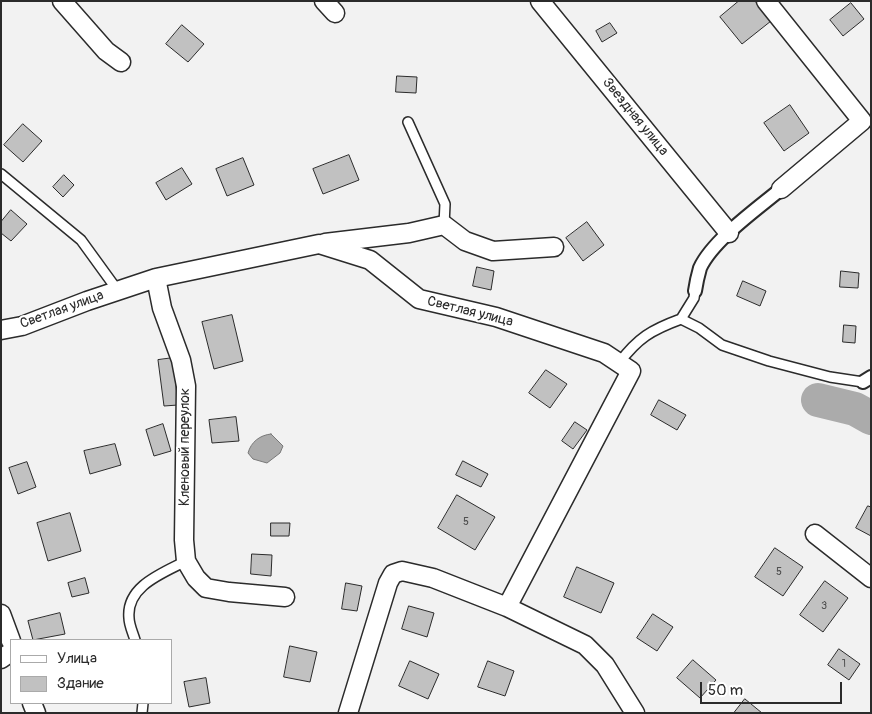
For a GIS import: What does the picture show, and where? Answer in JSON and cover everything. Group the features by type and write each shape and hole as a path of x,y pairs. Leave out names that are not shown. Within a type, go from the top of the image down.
{"street":[{"path":"62,1 106,51 121,62"},
{"name":"Звездная улица","path":"540,1 729,233"},
{"path":"695,291 701,268 711,252 729,233 862,121 766,1"},
{"path":"319,244 409,233 444,225 465,241 493,250 554,247"},
{"name":"Светлая улица","path":"1,330 22,326 156,278 319,244 370,260 418,299 496,316 604,353 619,363"},
{"name":"Кленовый переулок","path":"156,278 162,308 181,360 186,386 184,540 186,561"},
{"path":"507,607 630,371 619,363"},
{"path":"815,534 871,578"},
{"path":"186,561 196,578 206,588 285,597"},
{"path":"348,713 373,626 388,583 393,574 402,571 433,578 507,607 585,645 605,665 635,713"},
{"path":"1,614 10,639"}],"lane":[{"path":"408,122 445,204 444,225"},
{"path":"1,174 81,240 118,291"},
{"path":"619,363 633,345 658,328 681,319 694,298 695,291"},
{"path":"681,319 699,328 722,345 769,361 830,377 867,379"},
{"path":"135,639 129,618 130,600 142,586 186,561"}],"shaded area":[{"path":"271,434 283,446 280,453 267,463 253,459 248,453 251,446 260,438"}],"building":[{"path":"739,1 755,1 771,21 742,44 720,17"},
{"path":"851,3 864,19 843,36 830,20"},
{"path":"610,23 617,33 602,42 596,31"},
{"path":"182,25 204,44 188,62 166,44"},
{"path":"397,76 417,77 416,93 396,92"},
{"path":"790,105 809,133 784,151 764,123"},
{"path":"23,124 42,141 23,162 4,145"},
{"path":"349,155 359,180 323,194 313,169"},
{"path":"243,158 254,185 227,196 216,169"},
{"path":"182,168 192,184 166,200 156,183"},
{"path":"64,175 74,185 63,197 53,187"},
{"path":"11,210 27,224 11,241 1,233 1,222"},
{"path":"587,222 604,245 583,261 566,238"},
{"path":"477,267 494,271 491,290 473,286"},
{"path":"841,271 859,273 858,288 840,287"},
{"path":"743,281 766,291 760,306 737,296"},
{"path":"232,315 243,361 214,369 202,322"},
{"path":"844,325 856,326 855,343 843,342"},
{"path":"173,358 178,405 164,406 158,360"},
{"path":"546,370 567,384 550,408 529,393"},
{"path":"659,400 686,415 677,430 651,415"},
{"path":"236,417 239,441 212,443 209,420"},
{"path":"575,422 587,430 573,449 562,441"},
{"path":"163,424 171,451 154,456 146,430"},
{"path":"115,444 121,465 90,474 84,451"},
{"path":"463,461 488,474 481,487 456,475"},
{"path":"27,462 36,487 18,494 9,468"},
{"path":"457,495 495,517 475,550 438,528"},
{"path":"868,506 871,507 871,536 856,528"},
{"path":"70,513 81,551 48,561 37,523"},
{"path":"271,523 290,523 289,536 271,536"},
{"path":"775,548 803,567 783,596 755,577"},
{"path":"252,554 272,555 271,576 251,574"},
{"path":"577,567 614,583 601,613 564,597"},
{"path":"85,578 89,593 72,597 68,583"},
{"path":"825,581 848,598 823,632 800,615"},
{"path":"346,583 362,586 357,611 342,609"},
{"path":"409,606 434,613 427,637 402,629"},
{"path":"60,613 65,634 33,639 28,621"},
{"path":"653,614 673,627 657,651 637,638"},
{"path":"290,646 317,652 310,682 284,677"},
{"path":"839,649 860,664 849,680 828,665"},
{"path":"693,660 716,680 700,698 677,678"},
{"path":"410,661 439,674 428,699 399,686"},
{"path":"488,661 514,671 505,696 478,687"},
{"path":"206,678 210,703 189,707 184,682"},
{"path":"745,699 762,713 734,713"}],"waterway":[{"path":"818,400 855,409 871,418"}]}
